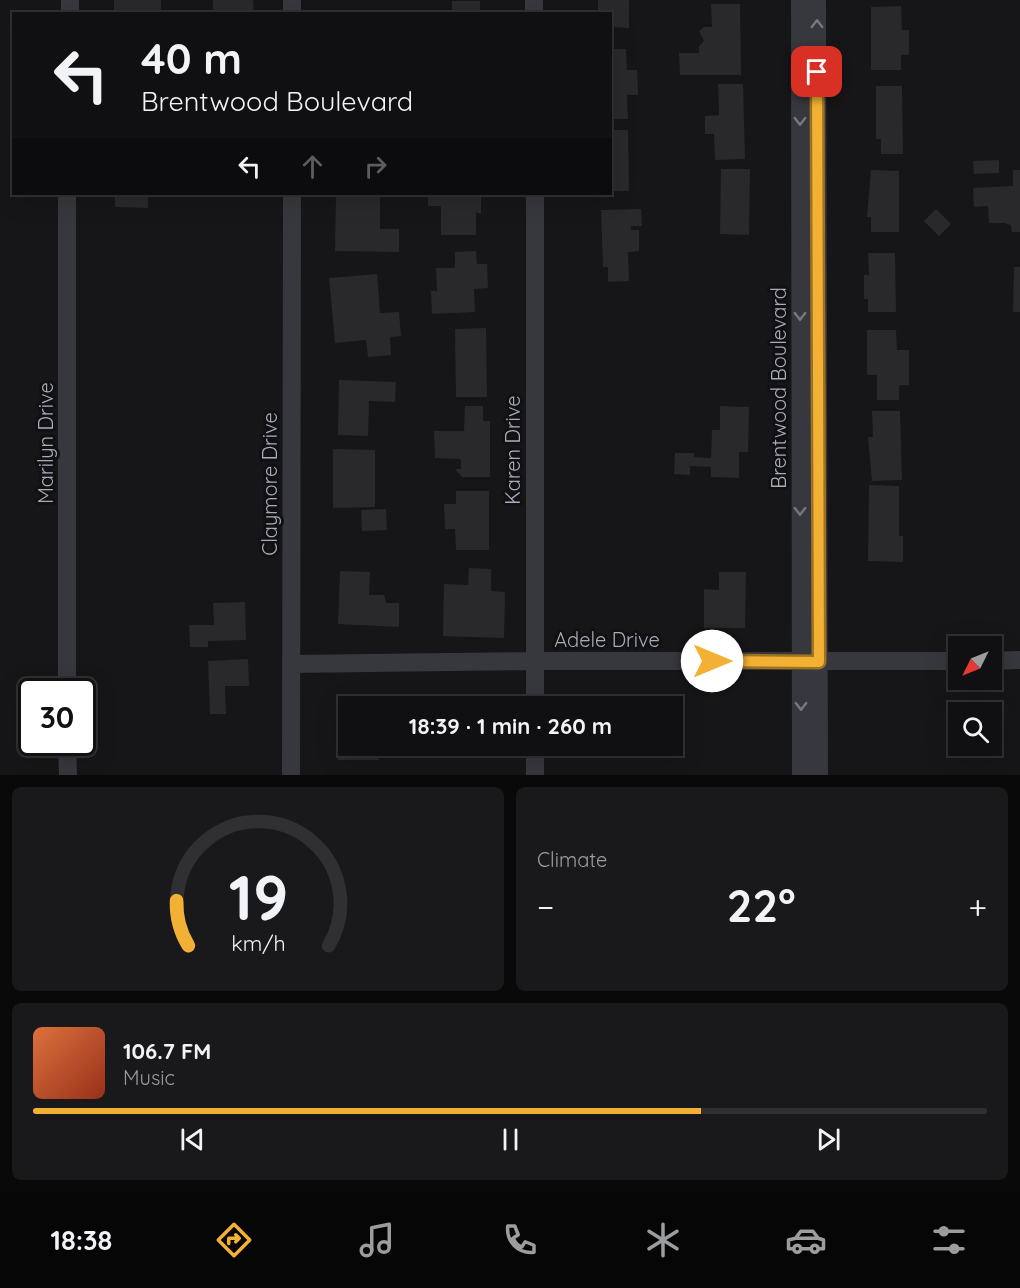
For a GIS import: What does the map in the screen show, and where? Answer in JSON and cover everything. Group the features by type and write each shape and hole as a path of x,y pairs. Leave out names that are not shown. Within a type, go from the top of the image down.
{"street":[{"name":"Brentwood Boulevard","path":"801,0 810,662 819,775"},
{"name":"Brentwood Boulevard","path":"801,775 810,662 817,0"},
{"name":"Marilyn Drive","path":"67,195 68,678"},
{"name":"Claymore Drive","path":"291,775 292,195"},
{"name":"Karen Drive","path":"535,696 536,195"},
{"path":"1002,661 1020,660"},
{"name":"Adele Drive","path":"291,664 534,661 948,661"},
{"path":"68,756 68,775"},
{"path":"535,756 535,775"}],"building":[{"path":"114,0 161,0 161,11 114,12"},
{"path":"213,0 253,0 254,12 213,12"},
{"path":"598,0 629,0 629,28 612,27 612,12 598,12"},
{"path":"452,1 480,1 480,12 452,12"},
{"path":"711,4 740,4 741,75 680,75 679,53 699,53 699,46 704,41 699,31 704,27 712,27"},
{"path":"901,6 902,30 909,30 909,55 901,55 901,70 871,70 871,7"},
{"path":"612,49 626,49 627,70 637,70 638,95 627,95 628,119 612,119"},
{"path":"718,84 743,84 745,159 715,160 714,134 705,134 705,116 719,115"},
{"path":"876,86 902,86 903,154 881,154 881,139 876,139"},
{"path":"612,130 628,130 629,191 612,191"},
{"path":"999,160 999,173 974,174 973,161"},
{"path":"721,169 750,169 749,235 720,234"},
{"path":"871,170 899,171 899,232 871,232 871,217 867,217"},
{"path":"1013,170 1020,170 1020,232 1012,232 1011,225 989,223 988,206 974,207 973,188 1013,186"},
{"path":"115,195 148,195 148,208 115,207"},
{"path":"428,195 481,195 481,214 476,212 476,235 441,235 441,206 428,206"},
{"path":"336,196 380,196 380,229 399,229 399,252 335,251"},
{"path":"641,209 642,226 631,226 631,230 639,230 639,251 628,252 629,281 608,282 608,267 603,267 601,210"},
{"path":"936,209 951,224 939,236 924,221"},
{"path":"476,251 477,264 487,264 488,288 474,289 475,312 432,314 431,291 437,291 436,268 455,268 455,252"},
{"path":"868,253 895,253 896,312 868,312 868,299 864,299 864,275 869,275"},
{"path":"1014,267 1020,267 1020,312 1013,312"},
{"path":"377,274 380,313 399,312 401,336 390,337 391,355 368,357 366,340 335,343 329,278"},
{"path":"486,328 487,397 456,397 455,329"},
{"path":"867,330 896,330 897,350 909,350 909,385 899,385 899,400 877,400 877,375 867,375"},
{"path":"339,380 396,382 395,402 369,401 368,436 338,435"},
{"path":"465,406 483,406 483,421 490,421 490,477 462,477 455,469 461,469 461,459 435,458 434,431 464,431"},
{"path":"720,406 749,407 748,452 739,452 739,478 711,477 711,467 690,466 690,475 674,474 675,453 694,453 694,457 711,458 712,430 720,430"},
{"path":"872,411 900,411 902,480 872,481 868,437 873,437"},
{"path":"333,449 375,450 375,507 333,508"},
{"path":"869,485 899,486 899,536 903,536 903,562 868,561"},
{"path":"456,491 489,491 489,550 456,550 455,529 445,529 444,504 456,504"},
{"path":"386,509 387,530 362,531 361,510"},
{"path":"469,568 491,569 491,591 505,592 504,638 443,636 444,584 468,585"},
{"path":"340,571 370,572 369,595 384,595 386,603 399,603 399,627 338,624"},
{"path":"719,572 746,572 745,628 704,628 704,589 719,590"},
{"path":"245,602 246,640 208,641 208,647 190,647 189,625 214,625 213,603"},
{"path":"248,659 249,686 225,686 226,714 210,714 208,661"},
{"path":"338,756 379,756 379,760 338,760"}],"route":[{"path":"712,661 819,662 817,72"}]}
